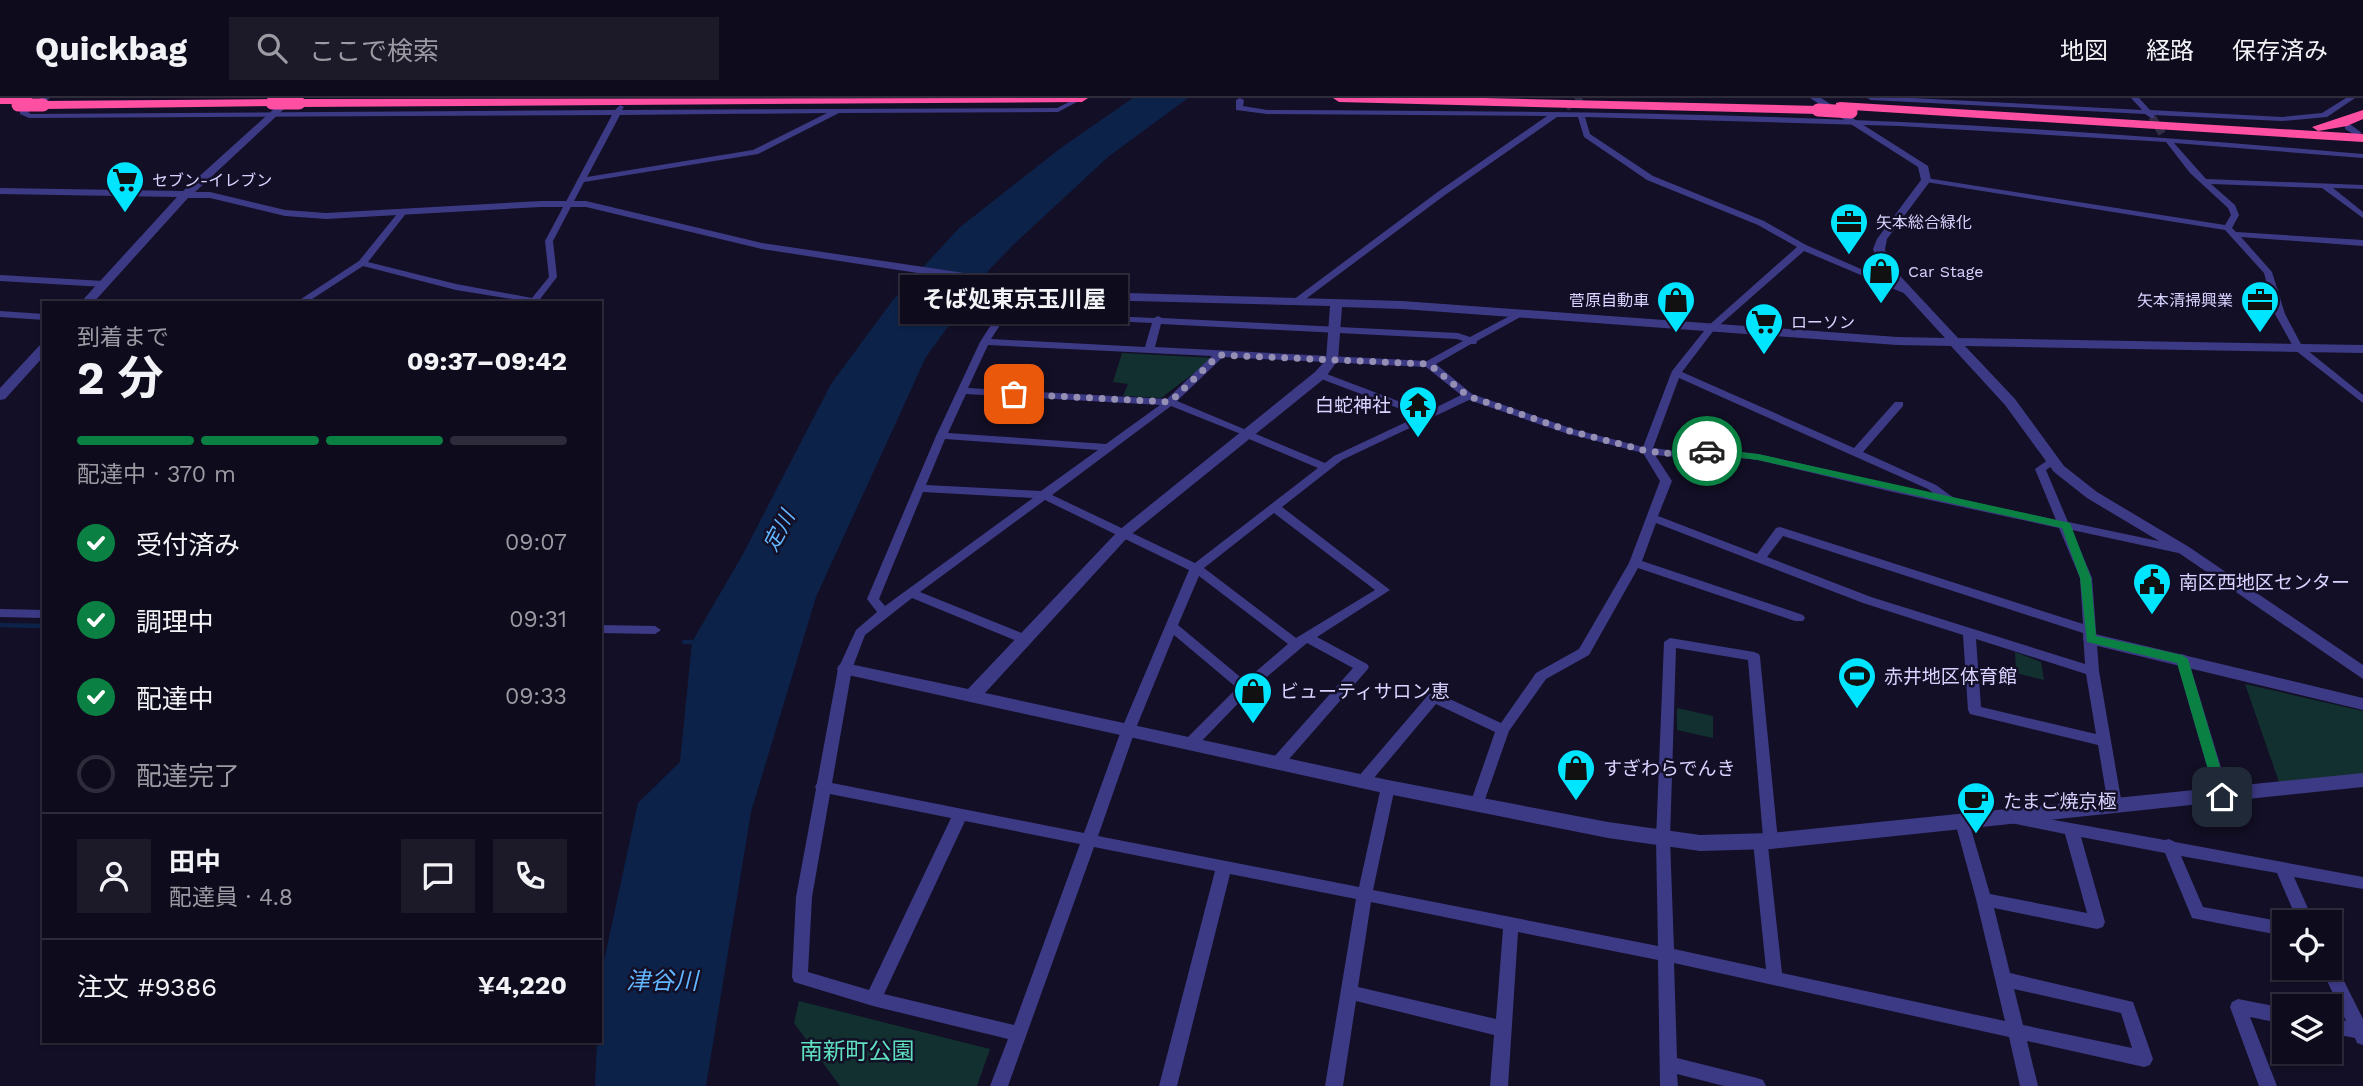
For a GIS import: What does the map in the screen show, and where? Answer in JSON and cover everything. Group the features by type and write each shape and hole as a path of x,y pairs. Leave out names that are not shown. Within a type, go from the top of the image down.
{"highway":[{"path":"1339,98 1815,104"},
{"path":"1631,98 1815,104 1849,113 2362,140"},
{"path":"0,103 47,101 269,105 295,101 1078,100"},
{"path":"1849,113 2005,114 2307,127 2343,123 2363,114"},
{"path":"2005,114 2362,140"}],"street":[{"path":"1871,98 2282,120 2306,119 2325,114 2350,98"},
{"path":"2135,98 2150,115"},
{"path":"47,101 23,112 29,116 269,105 1058,110 1078,100"},
{"path":"1240,100 1239,108 1267,112 1581,115 1849,113 2363,156"},
{"path":"581,180 755,152 850,104"},
{"path":"88,301 269,105"},
{"path":"1296,302 1442,193 1566,107"},
{"path":"362,263 456,287 534,301 553,277 549,241 619,109"},
{"path":"1849,113 1919,162 1925,170 1926,180 1882,239 1879,249 1884,265 1904,290 2010,402 2052,462 2092,495 2183,550 2363,673"},
{"path":"2325,114 2336,121"},
{"path":"1581,115 1587,135 1650,178 1761,223 1803,247 1904,290"},
{"path":"2347,127 2362,140"},
{"path":"2165,138 2232,207 2235,215 2230,231"},
{"path":"1926,180 2230,231 2363,243"},
{"path":"2204,181 2363,187"},
{"path":"2325,186 2363,216"},
{"path":"0,191 187,193 228,197 297,214 344,216 568,204 611,208 762,246 904,270 1093,296 1336,303 1521,313 1954,343 2363,349"},
{"path":"302,301 362,263 404,212"},
{"path":"2230,231 2268,272 2280,314 2298,348 2363,400"},
{"path":"1647,451 1676,373 1711,328 1803,247"},
{"path":"0,284 5,278 104,284"},
{"path":"972,696 1123,534 1320,375 1332,360 1336,303"},
{"path":"884,613 873,599 941,436 985,342 1003,313 1335,328 1458,336 1473,342"},
{"path":"985,342 1429,364 1521,313"},
{"path":"0,314 42,317"},
{"path":"1149,350 1158,319"},
{"path":"1019,1034 873,999 800,977 804,897 845,669 860,633 910,593 1170,402 1219,355"},
{"path":"0,396 38,361"},
{"path":"1429,364 1468,396 1570,431 1647,451 1734,453 2183,550"},
{"path":"1676,373 1932,487 1956,503"},
{"path":"1320,375 1427,415"},
{"path":"962,391 1170,402 1326,467"},
{"path":"999,1086 1091,839 1129,728 1196,568 1338,458 1468,396"},
{"path":"1856,453 1899,404"},
{"path":"941,436 1107,447"},
{"path":"1478,804 1503,730 1541,676 1584,652 1635,563 1666,481 1647,451"},
{"path":"2052,462 2040,469 2086,578 2092,671 2115,805"},
{"path":"921,488 1042,495 1196,568 1301,641 1362,667 1278,762"},
{"path":"1191,743 1245,688 1301,641 1384,590 1275,508"},
{"path":"1653,518 1867,600 2092,671"},
{"path":"1759,560 1780,531 2090,634 2363,704"},
{"path":"1635,563 1799,618"},
{"path":"910,593 1024,639"},
{"path":"0,613 42,614"},
{"path":"1171,626 1245,688"},
{"path":"602,629 655,630"},
{"path":"1969,631 1975,710 2102,741"},
{"path":"1668,1086 1662,839 1670,642 1754,657 1775,979"},
{"path":"2182,659 2222,797"},
{"path":"845,669 1129,728 1388,787 1662,839 1700,843 1766,841 2009,818 2363,780"},
{"path":"1363,781 1434,697 1503,730"},
{"path":"822,787 1664,954 2144,1059 2127,1007 2003,979"},
{"path":"1334,1086 1365,893 1388,787"},
{"path":"873,999 961,813"},
{"path":"2009,818 2169,845 2363,883"},
{"path":"1962,822 1984,899 2029,1086"},
{"path":"1984,899 2097,922 2071,829"},
{"path":"2169,845 2198,913 2272,927"},
{"path":"1168,1086 1224,867"},
{"path":"2282,867 2301,910"},
{"path":"1499,1086 1511,924"},
{"path":"2335,980 2362,1034"},
{"path":"1350,992 1503,1029"},
{"path":"2268,1086 2238,1007 2272,1014"},
{"path":"2342,1029 2362,1034"},
{"path":"1668,1064 1757,1086"}],"green space":[{"path":"1122,353 1214,358 1161,398 1123,396 1128,384 1113,382"},
{"path":"2015,652 2041,662 2044,680 2016,673"},
{"path":"2245,684 2363,711 2363,777 2280,785"},
{"path":"1677,708 1713,716 1713,738 1677,730"},
{"name":"南新町公園","path":"799,1001 990,1049 977,1086 840,1086 794,1023"}],"water":[{"name":"津谷川","path":"1133,98 1188,98 1108,157 1012,246 989,270 926,357 816,597 751,812 706,1086 595,1086 597,1043 602,1043 602,970 638,803 680,762 692,642 743,554 831,384 893,300 959,228 1062,147"}],"waterway":[{"path":"0,625 42,626"},
{"path":"684,642 692,642"}],"tunnel":[{"path":"1566,107 1582,98"},
{"path":"2152,117 2163,135"}],"way so far":[{"path":"1014,394 1170,402 1219,355 1429,364 1468,396 1570,431 1647,451 1675,454 1707,451"}],"place":[{"name":"セブン-イレブン","path":"125,214"},
{"name":"矢本総合緑化","path":"1849,256"},
{"name":"Car Stage","path":"1881,305"},
{"name":"菅原自動車","path":"1676,334"},
{"name":"矢本清掃興業","path":"2260,334"},
{"name":"ローソン","path":"1764,356"},
{"name":"そば処東京玉川屋","path":"1014,394"},
{"name":"白蛇神社","path":"1418,439"},
{"name":"南区西地区センター","path":"2152,616"},
{"name":"赤井地区体育館","path":"1857,710"},
{"name":"ビューティサロン恵","path":"1253,725"},
{"name":"すぎわらでんき","path":"1576,802"},
{"name":"たまご焼京極","path":"1976,835"}],"route":[{"path":"1707,451 1758,457 2066,526 2086,578 2088,630 2091,639 2182,659 2222,797"}],"water label":[{"name":"定川","path":"779,531"}]}
